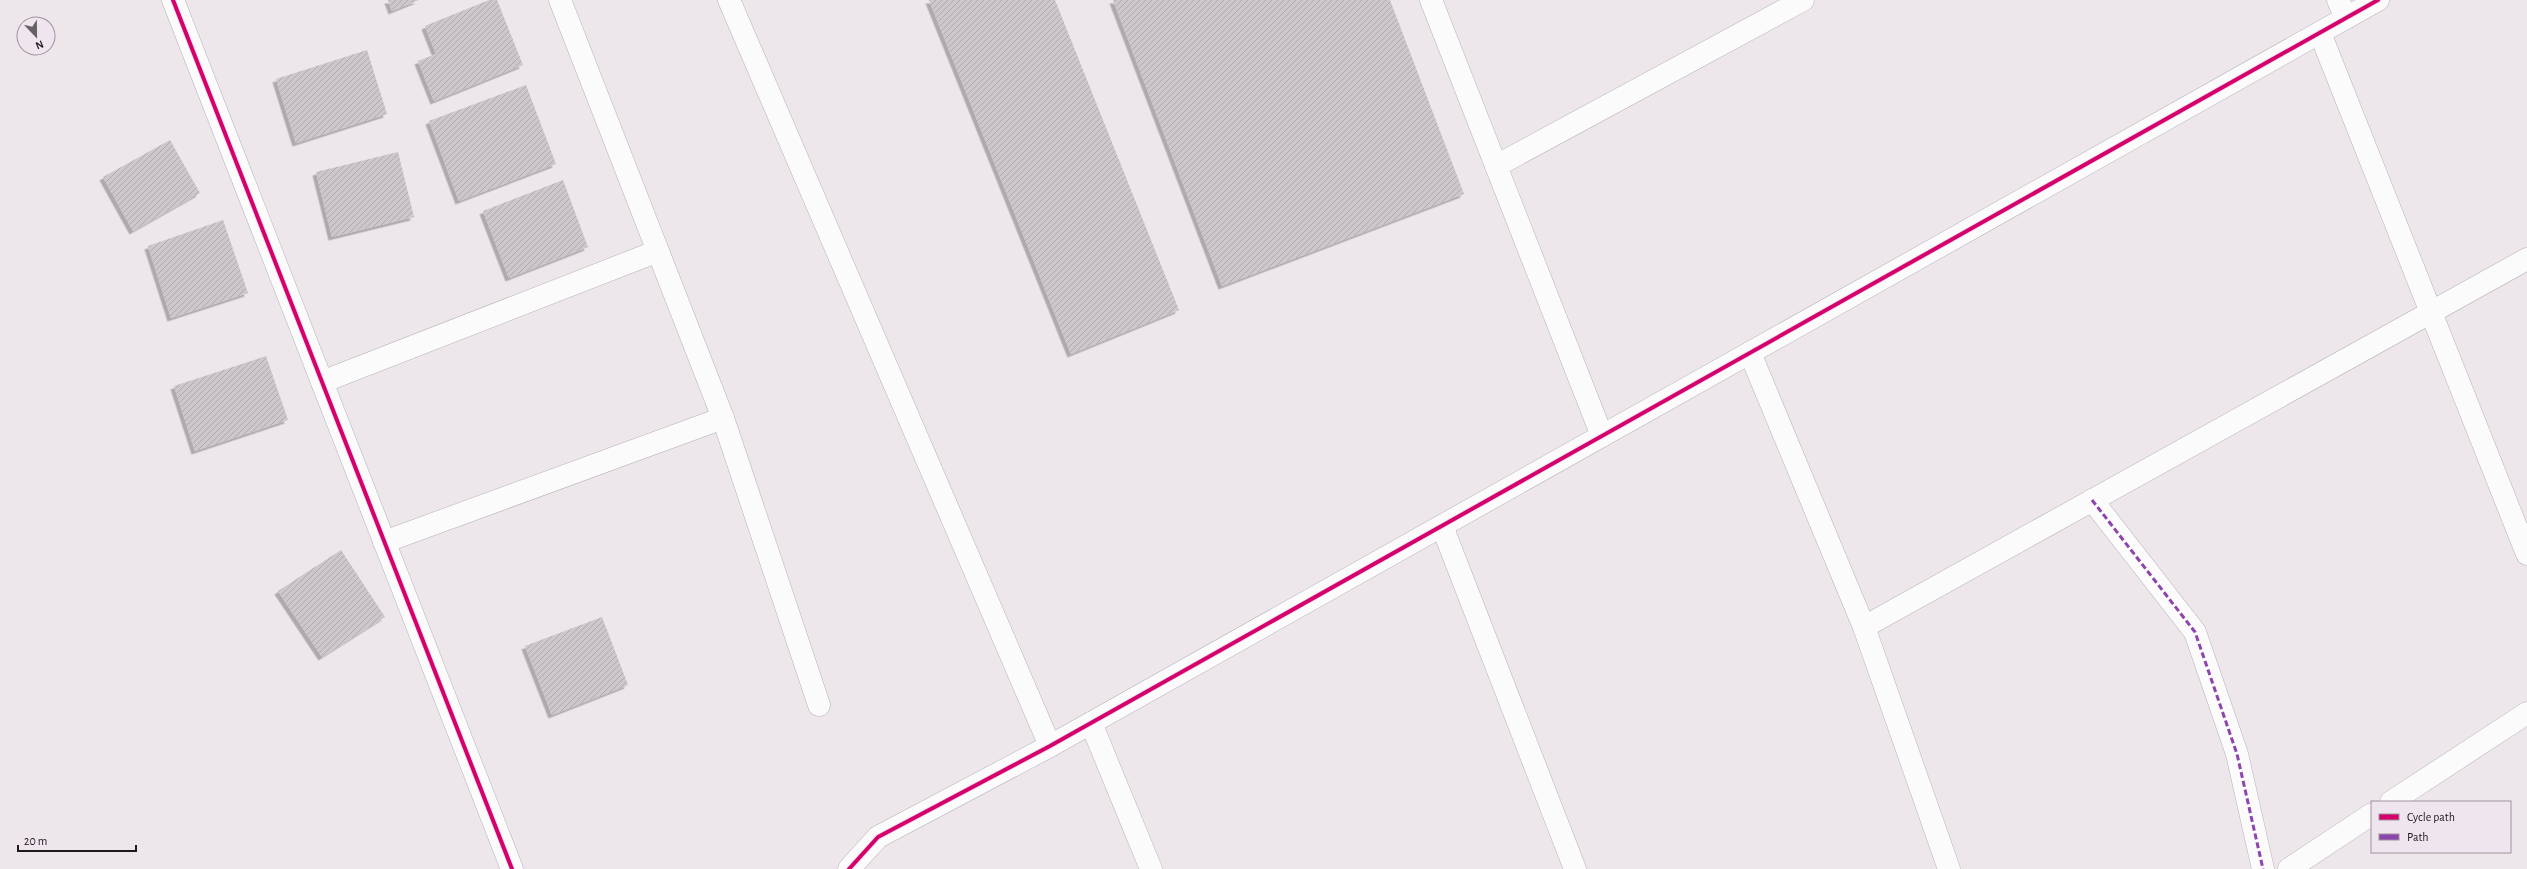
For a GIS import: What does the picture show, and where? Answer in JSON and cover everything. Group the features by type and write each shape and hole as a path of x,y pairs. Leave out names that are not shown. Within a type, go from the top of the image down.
{"street":[{"path":"173,0 512,869"},
{"path":"560,0 723,418 819,706"},
{"path":"729,0 1050,746"},
{"path":"1431,0 1602,436"},
{"path":"1496,166 1803,0"},
{"path":"849,869 878,837 1050,746 2320,33 2342,9 2378,0"},
{"path":"2320,33 2527,554"},
{"path":"322,382 658,251"},
{"path":"1864,627 2527,259"},
{"path":"1750,353 1864,627 1949,869"},
{"path":"384,542 723,418"},
{"path":"2092,500 2196,632 2237,754 2263,869"},
{"path":"1442,526 1575,869"},
{"path":"2393,801 2527,713"},
{"path":"1091,723 1151,869"},
{"path":"2289,869 2371,815"}],"building":[{"path":"388,0 419,0 392,11"},
{"path":"489,0 497,0 523,65 434,101 418,61 436,54 425,26"},
{"path":"929,0 1055,0 1179,310 1071,354"},
{"path":"1113,0 1390,0 1464,194 1222,286"},
{"path":"367,50 387,114 296,143 276,79"},
{"path":"526,85 556,164 459,201 429,121"},
{"path":"170,140 200,193 133,231 103,177"},
{"path":"398,152 414,217 332,237 316,172"},
{"path":"563,180 588,247 509,278 483,211"},
{"path":"223,220 248,293 171,318 148,246"},
{"path":"266,356 288,420 195,451 174,386"},
{"path":"341,550 385,617 322,657 278,591"},
{"path":"602,617 628,685 552,715 525,646"}],"marked path":[{"path":"2092,500 2195,632 2237,754 2263,869"}],"cycle path":[{"path":"173,0 512,869"},
{"path":"849,869 878,837 1050,746 2378,0"}]}
